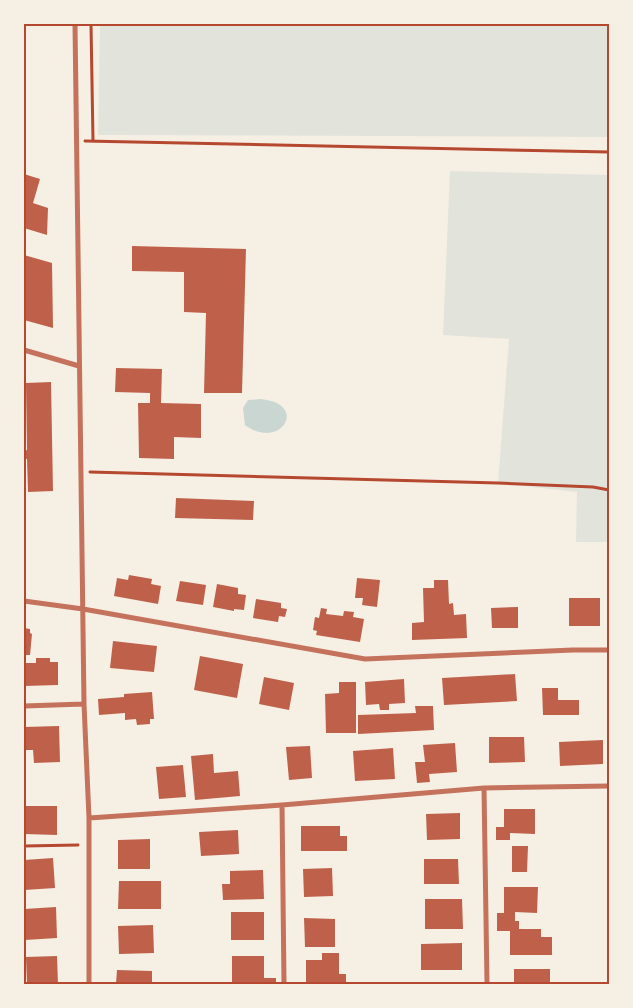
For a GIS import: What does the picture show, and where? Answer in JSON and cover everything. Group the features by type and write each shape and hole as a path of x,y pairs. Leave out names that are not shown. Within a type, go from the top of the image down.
{"street":[{"path":"76,24 84,704 89,818 89,984"},
{"path":"24,350 79,366"},
{"path":"24,601 83,609 365,659 609,650"},
{"path":"24,706 84,704"},
{"path":"89,818 282,805 484,788 609,786"},
{"path":"484,788 487,984"},
{"path":"282,805 284,984"}],"path":[{"path":"92,24 93,141"},
{"path":"77,141 609,152"},
{"path":"81,472 498,483 593,487 609,490"},
{"path":"24,846 89,845"}],"shaded area":[{"path":"100,24 609,24 609,137 98,135"},
{"path":"450,171 609,175 609,542 576,542 577,492 498,483 509,339 443,335"},
{"path":"261,399 276,403 285,410 287,417 285,423 274,432 256,431 245,425 243,408 248,400"}],"building":[{"path":"24,174 40,179 33,203 48,208 47,235 24,228"},
{"path":"132,246 246,249 242,393 204,393 206,313 184,312 184,272 132,271"},
{"path":"24,255 52,263 53,328 24,320"},
{"path":"116,368 162,369 161,403 201,404 201,438 174,437 174,459 139,458 138,403 150,403 150,393 115,392"},
{"path":"51,382 53,491 28,492 27,459 24,459 24,451 27,450 26,383"},
{"path":"176,498 254,501 253,520 175,518"},
{"path":"129,575 152,579 151,584 161,586 158,604 114,596 117,578 128,580"},
{"path":"357,578 380,580 377,607 362,605 363,598 355,598"},
{"path":"434,580 448,580 449,604 453,603 454,615 466,614 467,638 412,640 412,623 424,622 423,588 434,588"},
{"path":"180,581 206,585 203,605 176,601"},
{"path":"217,584 238,588 238,594 246,595 244,610 234,609 234,611 213,607"},
{"path":"569,598 600,598 600,626 569,626"},
{"path":"256,599 281,603 281,608 287,609 285,617 279,616 278,622 253,618"},
{"path":"518,607 518,628 492,628 491,608"},
{"path":"321,608 327,609 326,614 343,616 344,611 354,612 353,617 364,619 360,642 316,635 317,631 313,630 315,617 319,618"},
{"path":"24,628 30,629 32,634 30,655 24,655"},
{"path":"113,641 157,646 154,672 110,668"},
{"path":"200,656 243,664 237,698 194,690"},
{"path":"36,658 50,658 50,662 58,662 58,685 24,686 24,663 36,663"},
{"path":"515,674 517,701 444,705 442,678"},
{"path":"264,677 294,683 289,710 259,704"},
{"path":"404,679 405,703 389,704 389,710 380,710 379,704 366,705 365,682"},
{"path":"339,682 356,682 356,733 326,733 325,694 339,693"},
{"path":"542,688 558,688 558,700 579,700 579,715 543,715"},
{"path":"152,692 154,719 150,719 150,724 137,725 136,719 125,720 125,713 99,715 98,699 124,697 124,694"},
{"path":"415,706 433,706 434,730 358,734 358,715 416,713"},
{"path":"59,726 60,762 34,763 33,750 24,750 24,727"},
{"path":"489,737 524,737 525,762 489,763"},
{"path":"603,740 603,764 560,766 559,742"},
{"path":"455,743 457,772 429,774 430,782 417,783 415,762 425,762 423,745"},
{"path":"310,746 312,778 289,780 286,747"},
{"path":"393,748 395,779 355,781 353,751"},
{"path":"213,754 214,773 238,771 240,796 195,800 191,756"},
{"path":"183,765 186,797 159,799 156,767"},
{"path":"25,806 57,806 57,835 24,834"},
{"path":"504,809 535,809 535,834 510,833 510,840 496,840 496,827 504,827"},
{"path":"460,813 460,839 427,840 426,814"},
{"path":"301,826 340,826 340,836 347,836 347,851 301,851"},
{"path":"238,830 239,854 201,856 199,832"},
{"path":"150,839 150,869 118,869 118,840"},
{"path":"512,846 528,846 527,872 512,872"},
{"path":"53,858 55,888 24,890 24,860"},
{"path":"424,859 458,859 459,884 424,884"},
{"path":"332,868 333,896 304,897 303,869"},
{"path":"263,870 264,899 223,900 222,884 230,884 230,871"},
{"path":"119,881 161,881 161,909 118,909"},
{"path":"504,887 538,887 537,913 515,912 515,921 519,921 519,929 541,929 541,937 552,937 552,955 510,955 510,931 497,931 497,913 504,913"},
{"path":"425,899 462,899 463,929 425,929"},
{"path":"56,907 57,938 25,940 24,909"},
{"path":"231,912 264,912 264,940 231,940"},
{"path":"304,918 335,919 335,947 305,947"},
{"path":"153,925 154,953 119,954 118,926"},
{"path":"462,943 462,970 421,970 421,944"},
{"path":"322,953 339,953 339,974 346,974 346,984 306,984 306,960 322,960"},
{"path":"57,956 58,984 27,984 26,957"},
{"path":"232,956 264,956 264,978 276,978 276,984 232,983"},
{"path":"514,969 550,969 550,984 514,984"},
{"path":"117,970 152,971 152,984 116,984"}]}
